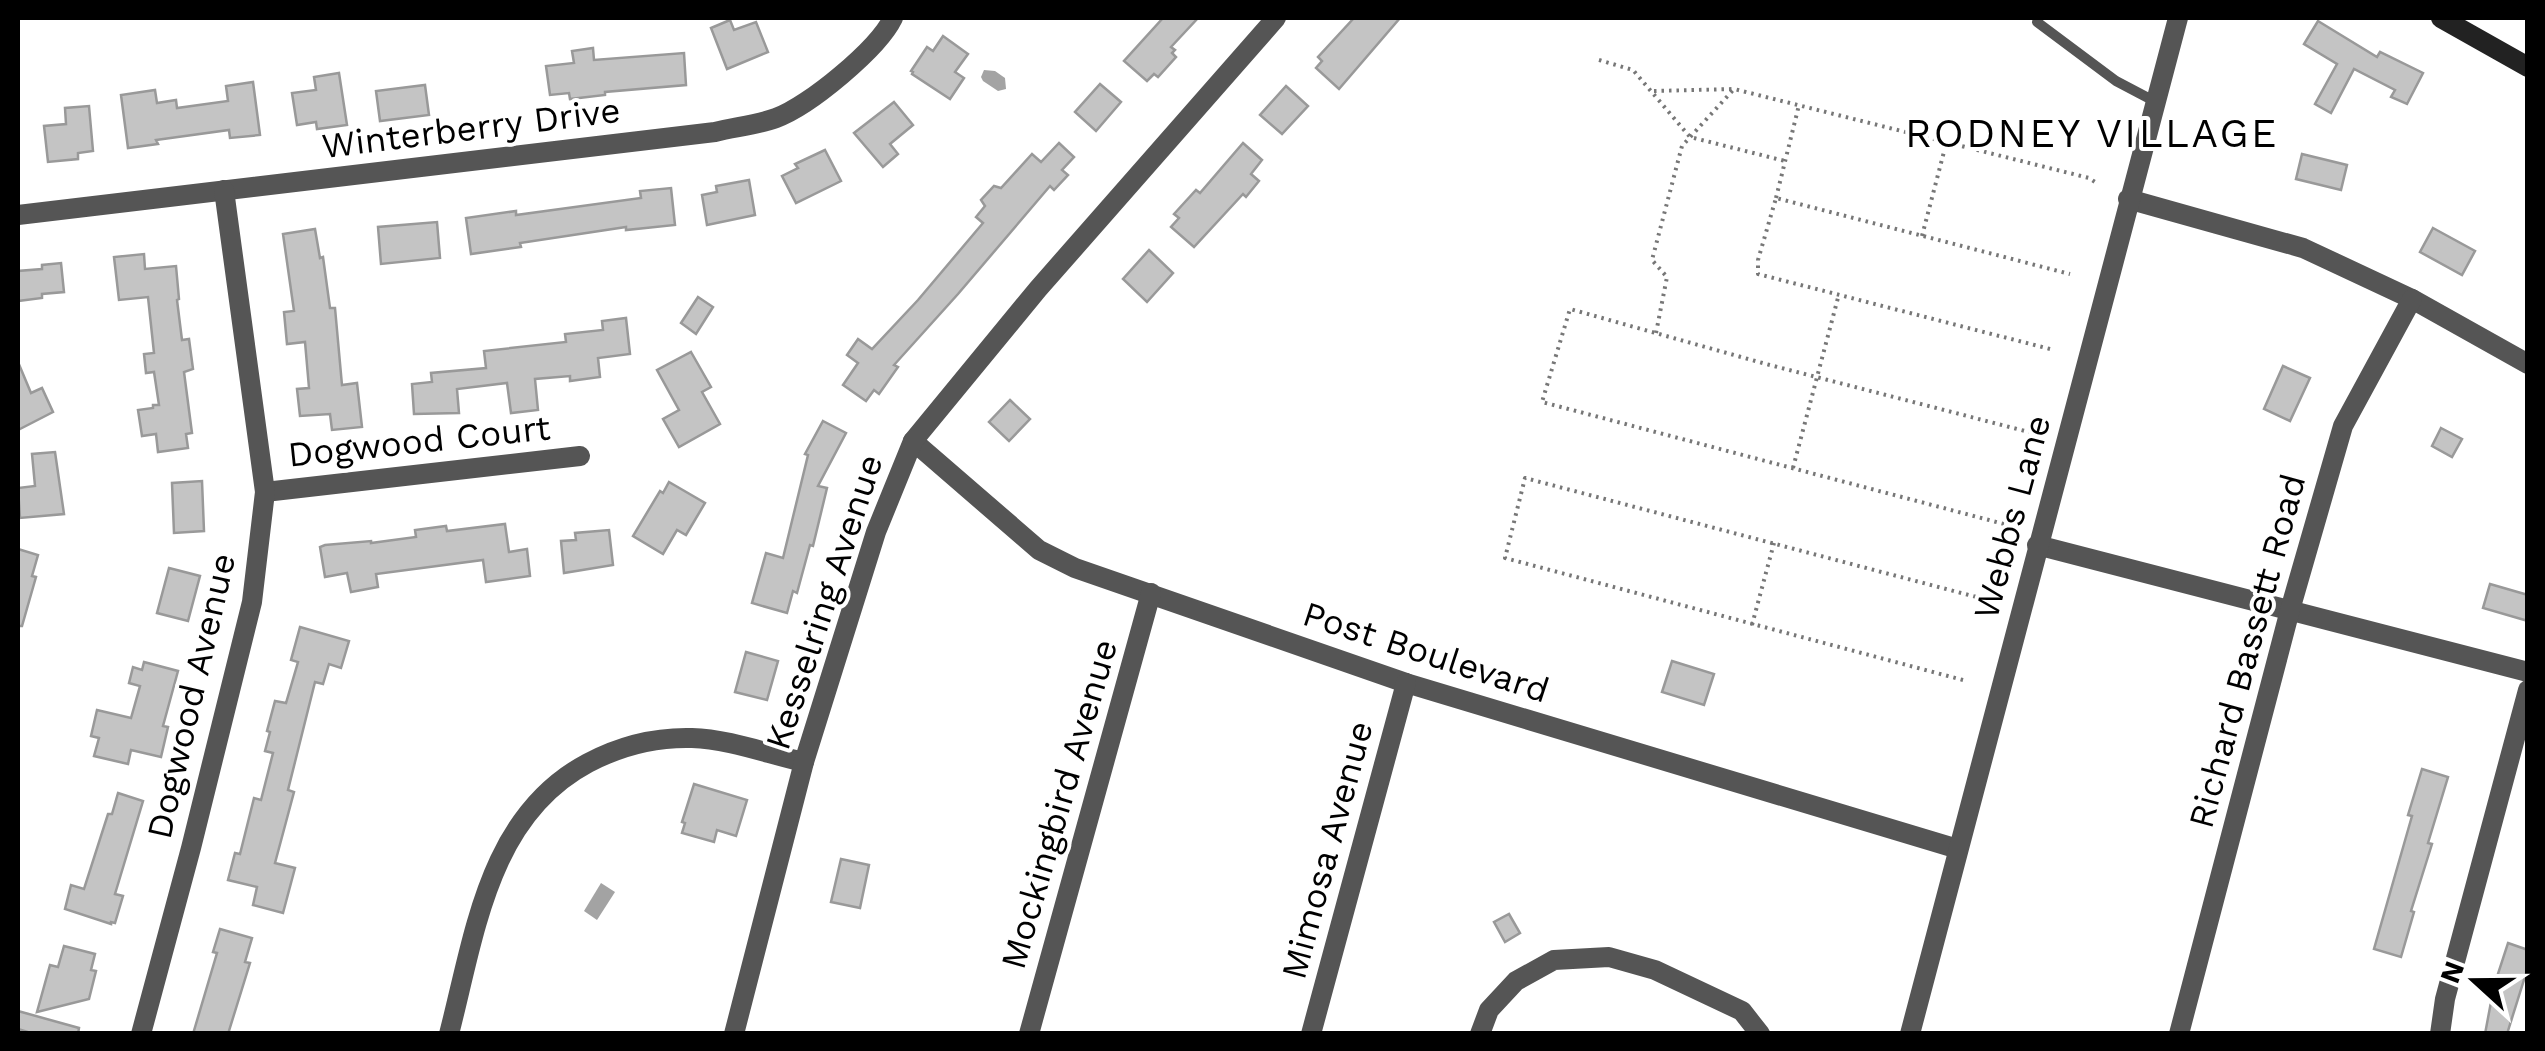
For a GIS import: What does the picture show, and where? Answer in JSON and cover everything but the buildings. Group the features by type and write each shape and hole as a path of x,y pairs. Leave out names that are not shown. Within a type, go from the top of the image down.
{"main road":[{"path":"2441,18 2528,67"}],"street":[{"name":"Winterberry Drive","path":"18,215 716,132 778,118 830,85 873,45 892,18"},
{"name":"Kesselring Avenue","path":"734,1034 804,762 876,532 913,440 1038,289 1276,18"},
{"name":"Webbs Lane","path":"1910,1034 2178,18"},
{"name":"Dogwood Avenue","path":"141,1034 252,602 264,492 224,190"},
{"path":"2128,199 2303,248 2412,299 2528,364"},
{"name":"Richard Bassett Road","path":"2179,1034 2290,610 2343,426 2412,299"},
{"name":"Post Boulevard","path":"913,440 1039,550 1075,568 1406,683 1958,849"},
{"name":"Dogwood Court","path":"264,492 580,456"},
{"path":"2038,545 2528,672"},
{"name":"Mockingbird Avenue","path":"1029,1034 1151,593"},
{"name":"Mimosa Avenue","path":"1310,1034 1406,683"},
{"path":"2440,1034 2445,999 2528,690"},
{"path":"449,1034 484,899 498,862 514,830 553,786 605,754 660,740 693,738 804,762"},
{"path":"1480,1034 1489,1010 1516,981 1554,960 1610,957 1654,970 1742,1011 1760,1034"}],"lane":[{"path":"2037,22 2116,82 2154,101"}],"path":[{"path":"1600,60 1634,70 1690,136 1785,162"},
{"path":"1652,91 1734,89 2095,182"},
{"path":"1656,333 1667,277 1652,260 1682,146 1734,89"},
{"path":"1799,104 1758,260 1758,274 2050,348"},
{"path":"1922,236 1946,144"},
{"path":"1776,198 2070,274"},
{"path":"1793,468 1839,294"},
{"path":"2004,524 1542,402 1570,309 2028,432"},
{"path":"1963,680 1505,558 1526,478 1984,599"},
{"path":"1752,624 1774,544"}],"shaded area":[{"path":"984,70 1005,78 1006,89 998,91 983,81"},
{"path":"601,883 615,892 597,920 584,911"}],"district":[{"name":"RODNEY VILLAGE","path":"2092,133"}]}
